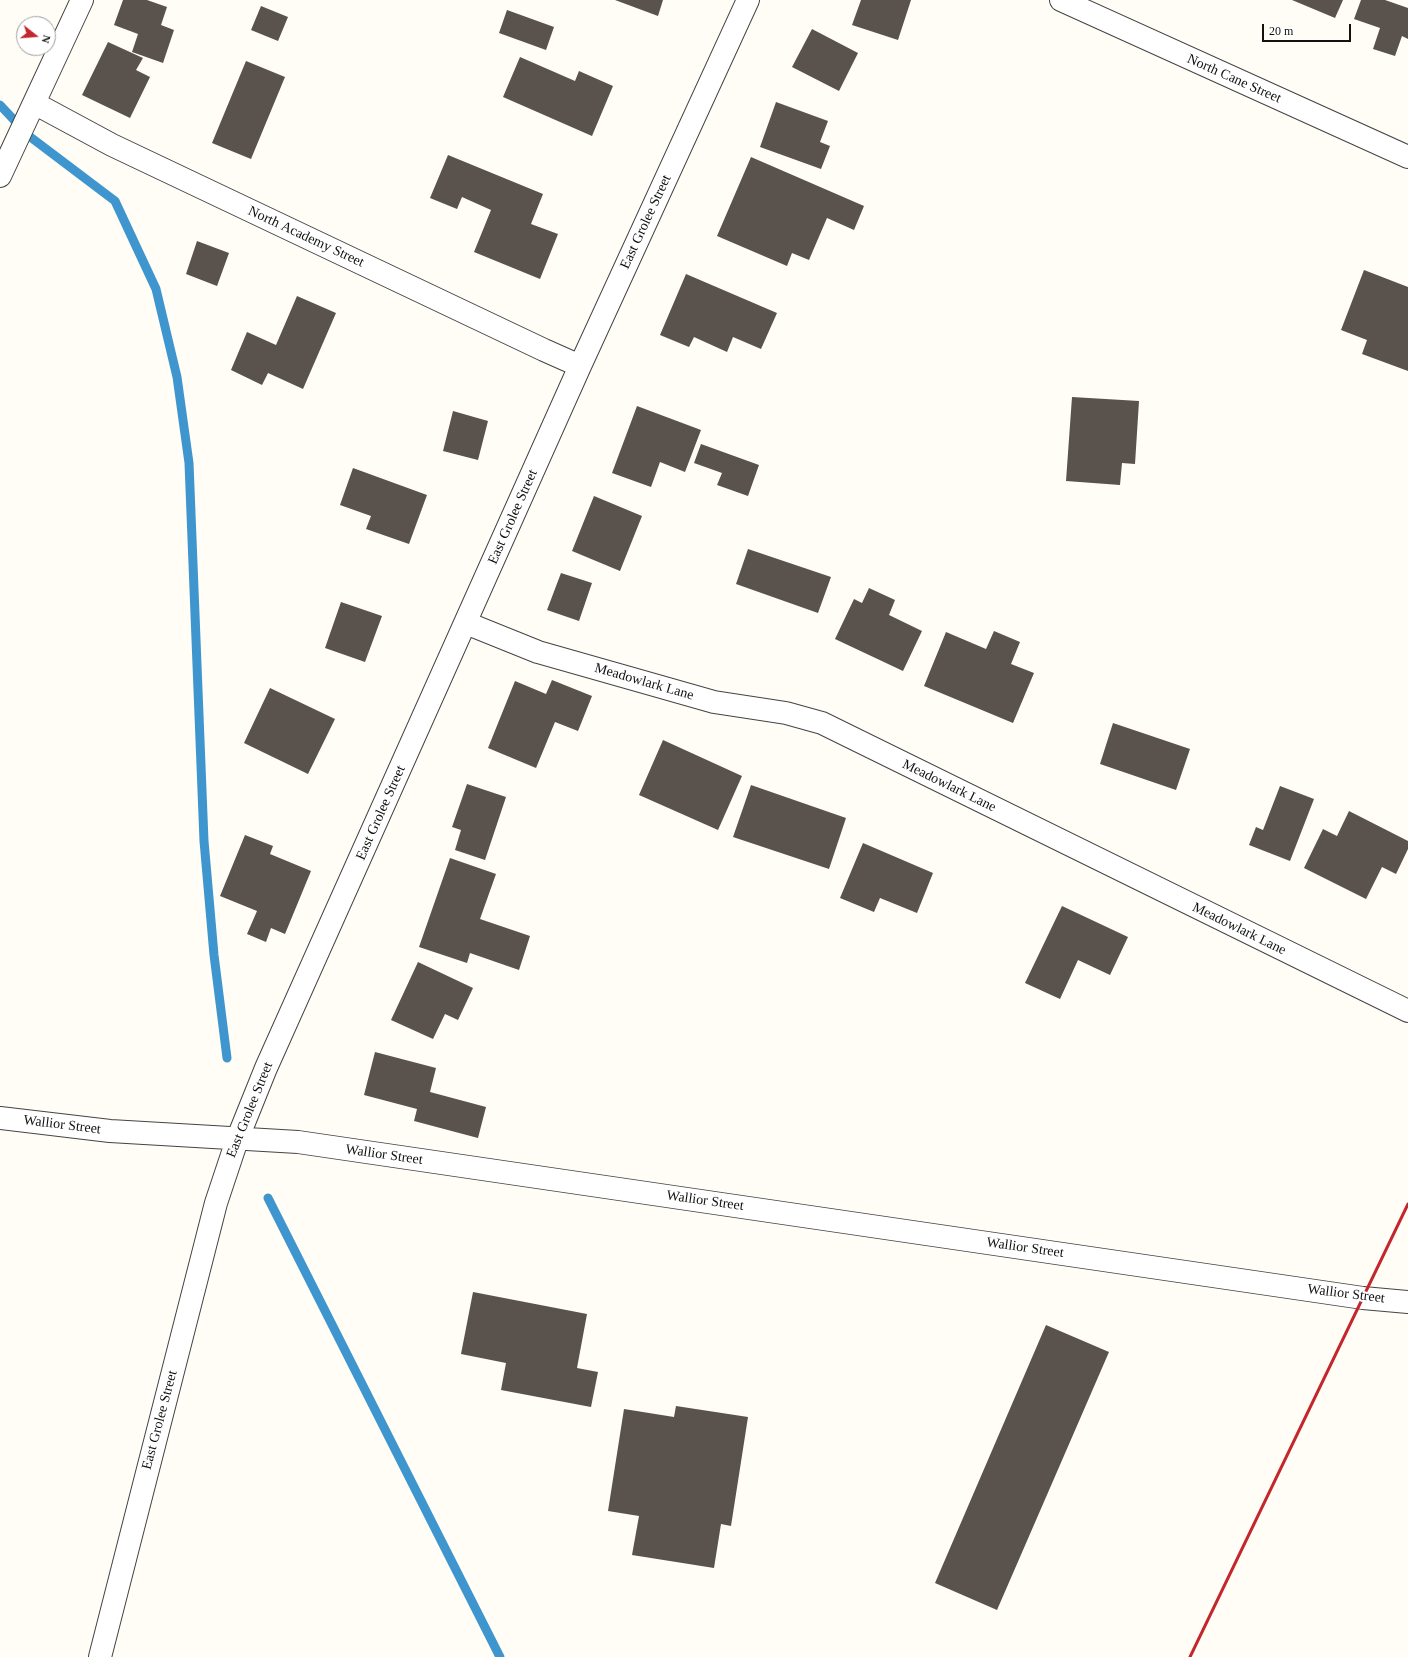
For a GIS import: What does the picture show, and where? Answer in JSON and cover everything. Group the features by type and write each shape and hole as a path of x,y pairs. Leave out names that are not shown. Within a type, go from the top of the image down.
{"street":[{"path":"0,176 82,0"},
{"name":"East Grolee Street","path":"100,1657 216,1203 237,1140 266,1068 466,624 580,366 748,0"},
{"name":"North Cane Street","path":"1061,0 1408,157"},
{"name":"North Academy Street","path":"31,109 112,145 580,366"},
{"name":"Meadowlark Lane","path":"466,624 538,652 714,702 786,713 822,723 1408,1011"},
{"name":"Wallior Street","path":"0,1118 110,1131 237,1140 298,1142 1363,1298 1408,1302"}],"building":[{"path":"123,0 147,0 167,7 161,25 174,30 163,63 132,52 138,34 114,25"},
{"path":"615,0 663,0 658,16"},
{"path":"861,0 911,0 898,40 852,25"},
{"path":"1292,0 1343,0 1335,18"},
{"path":"1361,0 1385,0 1408,8 1408,39 1402,36 1395,56 1373,49 1380,28 1354,19"},
{"path":"261,6 288,17 278,41 251,30"},
{"path":"507,10 554,27 546,50 499,33"},
{"path":"812,29 858,53 839,91 792,67"},
{"path":"108,42 143,58 136,70 150,77 130,118 82,95"},
{"path":"520,57 575,81 579,71 613,86 592,136 503,97"},
{"path":"246,61 285,77 251,159 212,143"},
{"path":"776,102 828,121 820,142 830,146 821,169 760,147"},
{"path":"448,155 543,194 531,224 558,234 540,279 474,252 491,210 462,197 457,209 430,198"},
{"path":"751,157 864,206 854,230 827,218 809,260 792,253 787,266 717,236"},
{"path":"197,241 229,253 217,286 186,274"},
{"path":"1364,270 1408,287 1408,371 1362,354 1367,340 1341,330"},
{"path":"686,274 777,313 761,349 733,337 727,352 694,337 689,347 660,335"},
{"path":"297,296 336,313 303,389 268,373 262,385 231,370 247,332 276,345"},
{"path":"1072,397 1139,401 1135,464 1122,463 1120,485 1066,481"},
{"path":"637,406 701,430 685,472 660,462 651,487 612,473"},
{"path":"453,411 488,421 478,460 443,451"},
{"path":"701,444 759,465 748,496 717,485 722,473 694,463"},
{"path":"353,468 427,495 409,544 366,529 371,516 340,505"},
{"path":"594,496 642,516 620,571 572,551"},
{"path":"748,549 831,577 818,613 736,584"},
{"path":"561,573 592,583 579,621 547,610"},
{"path":"869,588 895,600 889,615 922,631 903,671 835,639 854,599 862,603"},
{"path":"341,602 382,616 365,662 325,648"},
{"path":"994,631 1020,642 1011,664 1034,673 1013,723 924,686 946,632 986,649"},
{"path":"552,680 592,696 578,731 555,722 536,768 488,748 515,681 546,694"},
{"path":"270,688 335,719 308,774 244,743"},
{"path":"1113,723 1190,749 1176,790 1100,764"},
{"path":"663,740 742,776 718,830 639,795"},
{"path":"467,784 506,797 485,860 455,850 461,830 452,827"},
{"path":"751,785 846,818 829,869 733,837"},
{"path":"1280,786 1314,799 1290,861 1249,845 1256,827 1263,830"},
{"path":"1349,811 1408,841 1408,849 1396,874 1382,867 1366,899 1304,868 1323,829 1337,836"},
{"path":"245,835 273,846 270,854 311,871 285,934 271,928 266,942 247,934 257,911 220,896"},
{"path":"863,843 933,873 917,913 880,898 874,912 840,898"},
{"path":"450,858 496,874 480,919 530,936 519,970 470,953 467,963 419,947"},
{"path":"1062,906 1128,937 1110,975 1078,960 1060,999 1025,983"},
{"path":"418,962 473,988 458,1020 445,1014 433,1039 391,1020"},
{"path":"375,1052 436,1068 430,1092 486,1107 478,1138 414,1121 417,1109 364,1095"},
{"path":"473,1292 587,1314 577,1368 598,1372 591,1407 501,1390 506,1363 461,1354"},
{"path":"1046,1325 1109,1352 997,1610 935,1583"},
{"path":"676,1406 748,1417 731,1526 721,1524 714,1568 632,1555 639,1516 608,1511 624,1409 674,1417"}],"waterway":[{"path":"0,105 29,136 115,201 156,289 177,377 189,463 204,841 214,955 227,1058"},
{"path":"268,1198 500,1657"}],"railway":[{"path":"1190,1657 1408,1204"}]}
